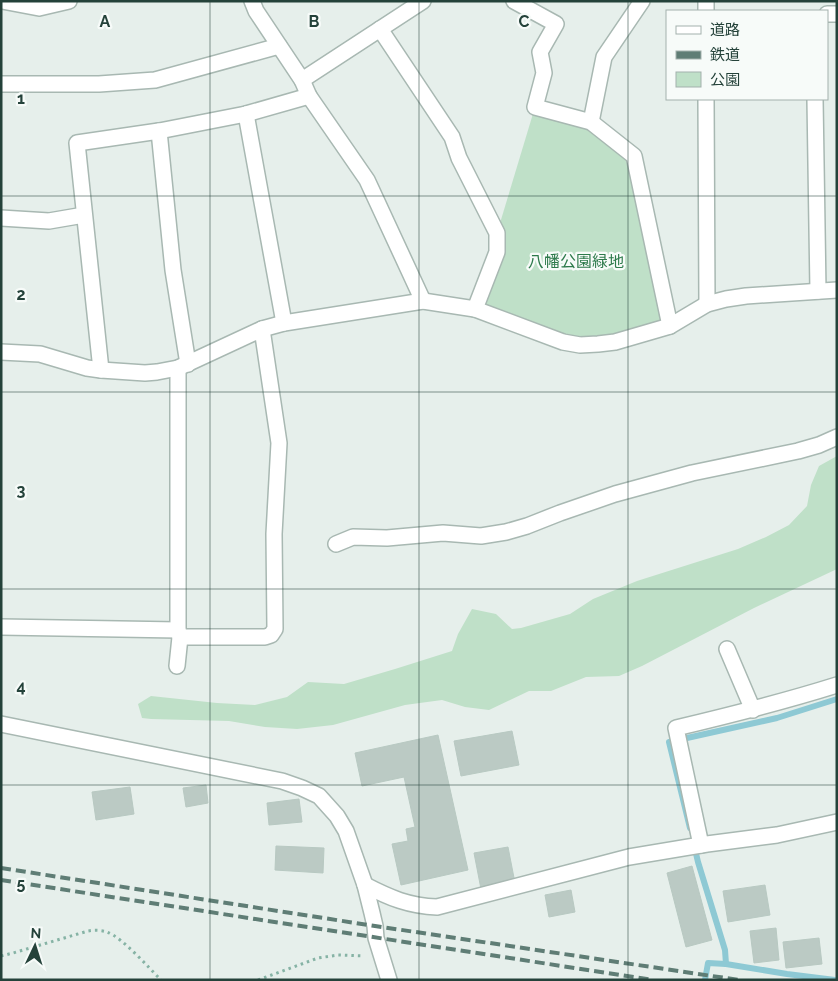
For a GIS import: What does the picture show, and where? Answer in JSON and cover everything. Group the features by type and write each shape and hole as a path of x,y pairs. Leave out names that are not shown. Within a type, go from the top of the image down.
{"street":[{"path":"2,1 39,8 70,1"},
{"path":"252,1 256,11 302,80 309,96 367,180 423,301"},
{"path":"514,1 556,24 540,52 544,73 536,107 591,122 634,156 670,326"},
{"path":"591,122 604,58 642,1"},
{"path":"302,80 420,2"},
{"path":"380,29 452,137 459,158 497,233 497,252 475,309"},
{"path":"1,84 99,84 155,80 279,46"},
{"path":"101,370 77,143 159,131 246,114 309,96"},
{"path":"706,100 707,304"},
{"path":"815,100 818,291"},
{"path":"246,114 284,323"},
{"path":"159,131 183,366 177,666"},
{"path":"1,218 49,221 84,215"},
{"path":"1,352 40,354 87,368 101,370 157,372 183,366 262,329 284,323 423,301 475,309 563,342 580,345 614,342 670,326 707,304 726,299 837,290"},
{"path":"1,627 265,638 271,635 275,629 274,534 279,443 262,329"},
{"path":"336,544 353,537 387,538 443,533 481,536 506,532 615,494 692,473 819,446 837,438"},
{"path":"727,649 753,710"},
{"path":"701,845 676,728 792,700 837,685"},
{"path":"1,724 282,781 319,796 337,816 346,831 365,885 376,938 389,980"},
{"path":"365,885 403,903 420,907 437,907 629,857 776,835 837,822"}],"path":[{"path":"1,956 88,931 98,930 120,940 161,980"},
{"path":"258,980 318,958 338,955 382,957"}],"green space":[{"name":"八幡公園緑地","path":"535,107 591,122 634,156 670,326 598,344 475,309"},
{"path":"837,456 837,569 754,608 619,676 586,677 551,691 529,691 489,710 465,707 442,700 405,705 333,725 297,729 265,727 229,721 142,718 138,704 151,696 255,705 287,697 308,682 344,684 452,651 458,634 472,609 496,614 512,629 570,614 593,599 637,581 738,549 789,525 807,506 811,485 819,466"}],"building":[{"path":"512,731 519,765 461,776 454,741"},
{"path":"438,735 468,870 401,885 392,844 408,841 406,829 415,827 404,777 362,786 355,753"},
{"path":"206,785 208,803 186,807 183,788"},
{"path":"130,787 134,814 96,820 92,792"},
{"path":"299,799 302,822 269,825 267,803"},
{"path":"276,846 324,848 323,873 275,870"},
{"path":"508,847 515,883 481,889 474,853"},
{"path":"692,866 712,940 686,947 667,873"},
{"path":"765,885 770,915 728,922 723,891"},
{"path":"571,890 575,912 549,917 545,895"},
{"path":"776,928 779,960 754,963 750,931"},
{"path":"819,938 822,964 786,968 783,942"}],"waterway":[{"path":"690,828 669,742 777,718 837,699"},
{"path":"694,845 725,950 726,964"},
{"path":"705,980 708,963 835,980"}],"railway":[{"path":"1,868 739,980"},
{"path":"1,880 653,980"}]}
